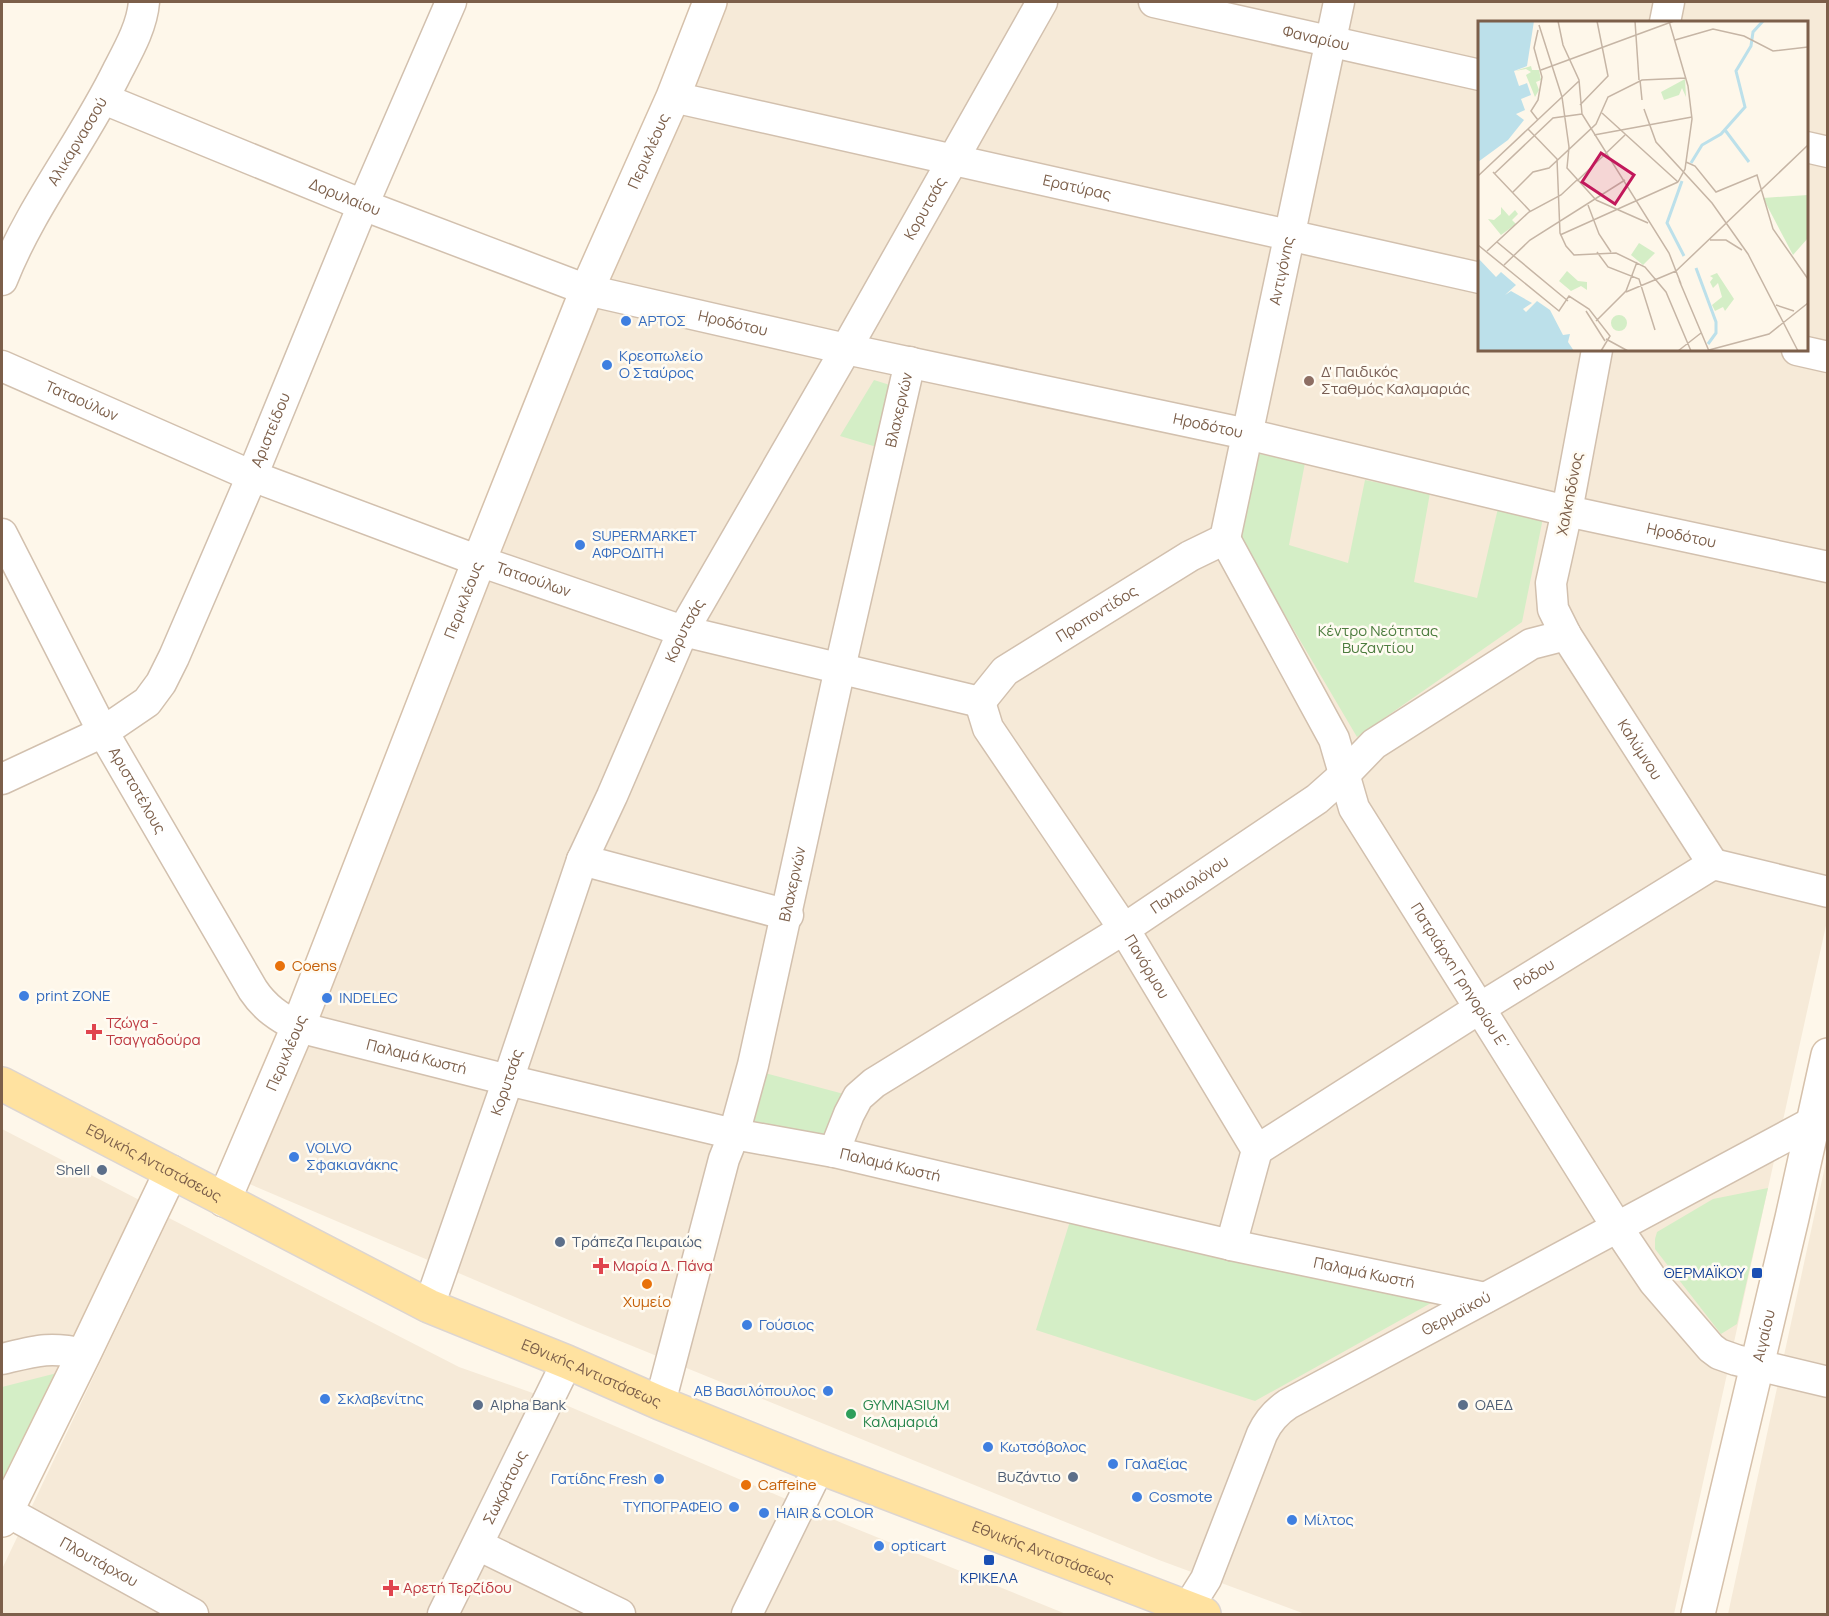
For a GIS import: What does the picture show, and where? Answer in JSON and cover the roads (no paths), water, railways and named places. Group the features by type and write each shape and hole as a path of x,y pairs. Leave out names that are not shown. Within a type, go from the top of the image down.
{"main road":[{"name":"Περικλέους","path":"224,1200 298,1027 587,290 673,98 710,2"},
{"name":"Αιγαίου","path":"1698,1614 1757,1365 1820,1118 1827,1055"},
{"name":"Εθνικής Αντιστάσεως","path":"2,1084 429,1306 819,1467 1192,1612"},
{"path":"4,1516 171,1172"}],"street":[{"name":"Αλικαρνασσού","path":"2,280 14,248 104,99 132,43 144,2"},
{"name":"Αριστείδου","path":"2,779 103,732 147,702 161,682 252,476 363,205 451,2"},
{"name":"Κορυτσάς","path":"429,1306 582,860 683,632 1042,2"},
{"name":"Φαναρίου","path":"1154,2 1478,75"},
{"name":"Αντιγόνης","path":"1225,539 1339,2"},
{"path":"1665,21 1669,2"},
{"name":"Ερατύρας","path":"673,98 1478,278"},
{"name":"Δορυλαίου","path":"104,99 363,205 587,290"},
{"path":"1808,147 1827,152"},
{"name":"Ηροδότου","path":"587,290 846,349 1247,434 1567,511 1827,567"},
{"name":"Χαλκηδόνος","path":"1566,635 1553,609 1551,583 1597,351"},
{"path":"1801,351 1827,357"},
{"name":"Βλαχερνών","path":"660,1403 724,1159 734,1134 753,1065 910,362"},
{"name":"Ταταούλων","path":"2,366 252,476 479,561 683,632 980,702"},
{"name":"Αριστοτέλους","path":"2,534 103,732 253,990 273,1013 298,1027"},
{"name":"Προποντίδος","path":"980,702 1005,671 1190,556 1225,539"},
{"name":"Πατριάρχη Γρηγορίου Ε΄","path":"1225,539 1334,739 1354,808 1617,1227 1654,1282 1711,1348 1727,1357 1827,1382"},
{"name":"Παλαιολόγου","path":"834,1152 858,1097 874,1083 1124,929 1317,799 1374,744 1531,644 1566,635"},
{"name":"Καλύμνου","path":"1566,635 1713,864"},
{"name":"Πανόρμου","path":"980,702 988,728 1124,929 1257,1150"},
{"path":"582,860 788,915"},
{"path":"1713,864 1827,892"},
{"name":"Ρόδου","path":"1257,1150 1480,1008 1713,864"},
{"name":"Παλαμά Κωστή","path":"298,1027 734,1134 834,1152 1231,1245 1485,1298"},
{"name":"Θερμαϊκού","path":"1192,1612 1262,1434 1268,1422 1278,1411 1298,1398 1820,1118"},
{"path":"1231,1245 1257,1150"},
{"path":"2,1359 40,1349 63,1349 84,1354"},
{"name":"Σωκράτους","path":"443,1614 567,1362"},
{"path":"747,1614 819,1467"},
{"name":"Πλουτάρχου","path":"4,1516 193,1614"},
{"path":"478,1545 620,1614"}],"place":[{"name":"ΑΡΤΟΣ","path":"626,321"},
{"name":"Κρεοπωλείο Ο Σταύρος","path":"607,365"},
{"name":"Δ' Παιδικός Σταθμός Καλαμαριάς","path":"1309,381"},
{"name":"SUPERMARKET ΑΦΡΟΔΙΤΗ","path":"580,545"},
{"name":"Coens","path":"280,966"},
{"name":"print ZONE","path":"24,996"},
{"name":"INDELEC","path":"327,998"},
{"name":"Τζώγα - Τσαγγαδούρα","path":"94,1032"},
{"name":"VOLVO Σφακιανάκης","path":"294,1157"},
{"name":"Shell","path":"102,1170"},
{"name":"Τράπεζα Πειραιώς","path":"560,1242"},
{"name":"Μαρία Δ. Πάνα","path":"601,1266"},
{"name":"ΘΕΡΜΑΪΚΟΥ","path":"1757,1273"},
{"name":"Χυμείο","path":"647,1284"},
{"name":"Γούσιος","path":"747,1325"},
{"name":"ΑΒ Βασιλόπουλος","path":"828,1391"},
{"name":"Σκλαβενίτης","path":"325,1399"},
{"name":"Alpha Bank","path":"478,1405"},
{"name":"ΟΑΕΔ","path":"1463,1405"},
{"name":"GYMNASIUM Καλαμαριά","path":"851,1414"},
{"name":"Κωτσόβολος","path":"988,1447"},
{"name":"Γαλαξίας","path":"1113,1464"},
{"name":"Βυζάντιο","path":"1073,1477"},
{"name":"Γατίδης Fresh","path":"659,1479"},
{"name":"Caffeine","path":"746,1485"},
{"name":"Cosmote","path":"1137,1497"},
{"name":"ΤΥΠΟΓΡΑΦΕΙΟ","path":"734,1507"},
{"name":"HAIR & COLOR","path":"764,1513"},
{"name":"Μίλτος","path":"1292,1520"},
{"name":"opticart","path":"879,1546"},
{"name":"ΚΡΙΚΕΛΑ","path":"989,1560"},
{"name":"Αρετή Τερζίδου","path":"391,1588"}],"park label":[{"name":"Κέντρο Νεότητας Βυζαντίου","path":"1378,640"}]}
